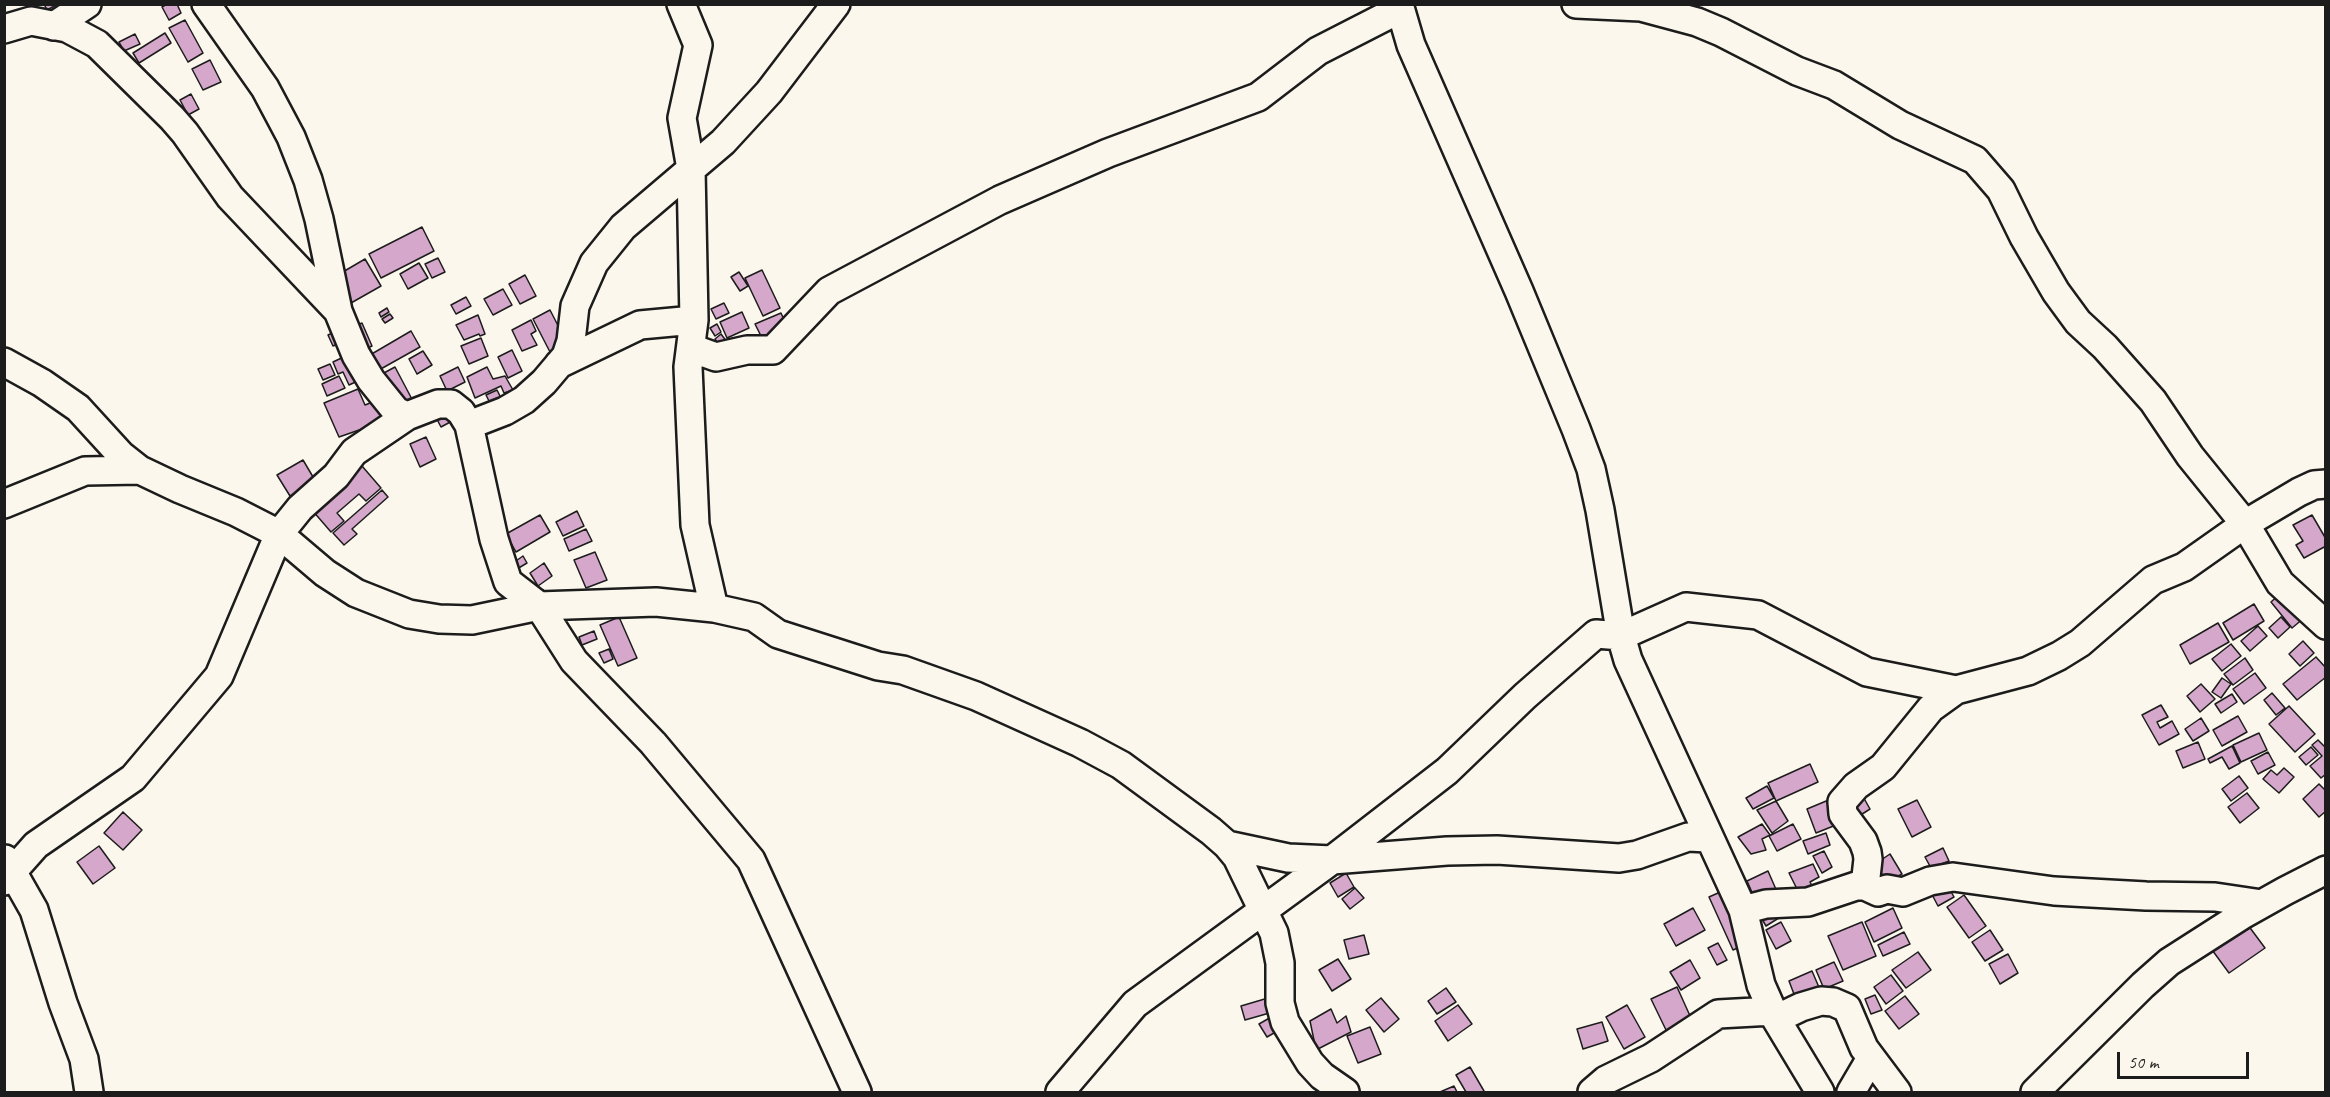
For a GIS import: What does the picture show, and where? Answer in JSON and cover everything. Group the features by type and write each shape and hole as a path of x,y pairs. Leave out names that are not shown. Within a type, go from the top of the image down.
{"street":[{"path":"54,26 87,4"},
{"path":"206,4 266,88 291,137 308,180 319,219 338,311 362,367 396,411 407,416"},
{"path":"681,4 698,45 682,118 691,169 694,320 688,367 695,525 714,608"},
{"path":"469,425 505,411 524,400 544,382 566,356 572,341 575,306 594,263 623,227 723,142 769,92 836,4"},
{"path":"1576,4 1641,7 1696,22 1721,32 1797,71 1834,86 1890,120 1975,160 2001,190 2024,237 2056,292 2073,314 2105,346 2153,401 2190,456 2245,524 2280,583 2325,625"},
{"path":"691,348 716,357 747,350 773,350 829,291 1000,200 1108,153 1258,97 1318,51 1399,7 1411,45 1519,291 1591,470 1621,636 1636,681 1743,910 1761,985 1775,1015 1820,1092"},
{"path":"4,29 31,21 67,28 97,44 172,118 230,197 338,311"},
{"path":"559,364 640,325 694,320"},
{"path":"4,362 78,408 121,456 140,470 236,512 279,534 325,573 356,594 409,614 439,619 472,620 539,606 656,602 714,608 754,617 778,634 878,666 903,670 976,696 1069,739 1131,771 1227,845 1237,856 1274,933 1280,963 1280,1003 1285,1022 1310,1063 1322,1076 1344,1092"},
{"path":"89,1092 84,1059 63,1003 34,910 7,870 36,845 133,778 219,676 279,534 300,508 336,476 354,452 407,416 438,404 451,404 461,412 469,425 494,538 508,582 539,606 574,661 653,743 751,860 857,1092"},
{"path":"4,504 85,471 140,470"},
{"path":"1865,886 1867,852 1863,841 1843,814 1842,802 1856,786 1883,767 1931,708 1956,690 2028,671 2059,656 2080,643 2153,580 2184,567 2245,524 2307,488 2325,484"},
{"path":"1060,1092 1135,1004 1263,908 1332,860 1447,771 1525,696 1596,634 1621,636 1686,608 1758,615 1867,672 1956,690"},
{"path":"1227,845 1288,858 1332,860 1447,851 1497,850 1619,858 1637,855 1688,837 1708,838"},
{"path":"2035,1092 2169,962 2262,904 2325,870"},
{"path":"1743,910 1766,903 1808,902 1857,886 1865,886 1878,892 1887,890 1903,892 1930,881 1953,877 2054,891 2215,897 2262,904"},
{"path":"1592,1092 1606,1080 1651,1058 1718,1014 1775,1015 1821,1001 1847,1008 1864,1048 1897,1092"},
{"path":"1851,1092 1871,1058"}],"building":[{"path":"44,4 58,4 47,10"},
{"path":"167,4 177,4 181,13 169,20 162,7"},
{"path":"185,20 203,53 188,62 169,28"},
{"path":"165,33 171,43 139,63 133,53"},
{"path":"135,34 140,44 124,51 119,42"},
{"path":"210,60 221,82 203,90 192,69"},
{"path":"191,94 199,109 188,115 180,100"},
{"path":"422,227 434,251 381,278 369,254"},
{"path":"438,258 445,272 432,278 425,264"},
{"path":"365,259 381,286 351,303 336,276"},
{"path":"419,263 428,278 408,289 400,274"},
{"path":"762,270 780,308 763,316 745,278"},
{"path":"739,272 748,286 740,291 731,277"},
{"path":"525,275 536,296 520,304 509,284"},
{"path":"503,289 512,305 493,315 484,299"},
{"path":"466,297 471,306 456,314 451,305"},
{"path":"724,303 729,313 716,319 711,309"},
{"path":"387,308 389,312 381,317 379,313"},
{"path":"550,310 567,343 550,352 533,319"},
{"path":"742,312 749,328 727,338 720,322"},
{"path":"781,313 785,322 776,326 780,335 764,342 755,324"},
{"path":"390,314 393,318 385,323 382,319"},
{"path":"478,315 485,334 464,340 456,325"},
{"path":"531,320 536,331 531,334 537,345 522,351 512,330"},
{"path":"362,323 372,346 359,352 348,329"},
{"path":"717,324 721,332 715,336 710,328"},
{"path":"337,331 342,342 333,346 328,335"},
{"path":"411,331 420,347 379,370 370,355"},
{"path":"721,334 727,342 720,347 715,339"},
{"path":"481,338 488,356 469,364 461,346"},
{"path":"512,350 522,371 508,378 498,357"},
{"path":"423,351 432,365 417,374 409,359"},
{"path":"350,354 362,379 349,385 343,372 338,374 333,362"},
{"path":"330,364 335,375 323,380 318,369"},
{"path":"395,367 414,403 401,410 382,374"},
{"path":"458,367 465,382 447,391 440,376"},
{"path":"487,367 493,379 505,376 513,390 504,393 501,386 475,398 467,377"},
{"path":"339,376 345,388 327,396 322,384"},
{"path":"358,389 365,405 383,398 389,427 366,436 362,429 339,437 324,403"},
{"path":"497,390 501,398 490,403 486,395"},
{"path":"433,412 454,420 441,427"},
{"path":"426,437 436,459 420,467 410,444"},
{"path":"303,460 319,487 303,489 290,496 277,475"},
{"path":"362,466 381,488 366,501 359,494 337,513 344,521 331,532 312,510"},
{"path":"382,490 388,497 352,529 357,534 344,545 333,533"},
{"path":"577,511 584,526 563,536 556,522"},
{"path":"540,515 550,532 516,552 506,534"},
{"path":"2312,515 2326,539 2326,546 2304,558 2296,545 2303,541 2293,525"},
{"path":"586,529 592,541 569,551 564,539"},
{"path":"595,552 607,580 586,588 574,560"},
{"path":"523,556 527,563 517,569 513,563"},
{"path":"544,563 552,576 538,586 530,573"},
{"path":"2282,592 2304,618 2292,628 2271,602"},
{"path":"2254,604 2264,621 2233,640 2223,623"},
{"path":"619,617 637,658 618,666 600,625"},
{"path":"2281,617 2290,627 2278,638 2269,628"},
{"path":"2218,623 2229,642 2190,664 2180,645"},
{"path":"2258,626 2267,636 2250,651 2241,641"},
{"path":"594,631 597,639 582,645 579,637"},
{"path":"2303,641 2314,653 2300,666 2289,654"},
{"path":"2231,644 2241,656 2222,671 2212,659"},
{"path":"609,649 613,659 604,663 599,653"},
{"path":"2316,657 2326,668 2326,677 2297,700 2283,684"},
{"path":"2245,658 2253,670 2233,685 2224,674"},
{"path":"2255,673 2266,688 2244,704 2233,689"},
{"path":"2222,678 2231,684 2221,698 2212,692"},
{"path":"2201,684 2215,699 2200,712 2187,696"},
{"path":"2272,693 2285,708 2276,715 2264,700"},
{"path":"2232,694 2237,702 2221,713 2215,704"},
{"path":"2161,705 2168,717 2157,722 2160,728 2172,721 2179,734 2159,745 2142,715"},
{"path":"2289,706 2315,734 2295,752 2269,724"},
{"path":"2238,716 2247,732 2222,746 2213,730"},
{"path":"2201,718 2209,731 2193,741 2185,729"},
{"path":"2259,733 2267,750 2241,762 2233,745"},
{"path":"2318,740 2326,748 2326,774 2321,778 2310,766 2322,756 2312,745"},
{"path":"2198,742 2205,759 2183,768 2176,751"},
{"path":"2232,746 2240,763 2229,769 2222,757 2210,763 2208,759"},
{"path":"2311,747 2318,755 2306,765 2299,757"},
{"path":"2268,752 2275,765 2258,774 2251,761"},
{"path":"1810,764 1818,782 1776,801 1768,783"},
{"path":"2284,768 2294,777 2279,793 2263,779 2271,770 2277,775"},
{"path":"2239,776 2248,788 2231,801 2222,789"},
{"path":"2319,784 2326,791 2326,811 2319,817 2303,799"},
{"path":"1767,786 1774,798 1753,809 1746,798"},
{"path":"1861,793 1870,809 1856,818 1846,802"},
{"path":"2247,793 2259,808 2240,823 2228,807"},
{"path":"1831,799 1841,823 1816,833 1807,809"},
{"path":"1917,800 1931,827 1912,837 1898,809"},
{"path":"1776,801 1788,821 1772,833 1757,810"},
{"path":"123,812 142,830 123,850 104,833"},
{"path":"1762,824 1770,835 1762,839 1766,850 1751,854 1738,837"},
{"path":"1793,824 1801,839 1777,851 1769,836"},
{"path":"1826,833 1830,845 1808,854 1803,841"},
{"path":"99,846 115,868 93,884 77,862"},
{"path":"1943,848 1949,861 1931,868 1925,857"},
{"path":"1824,851 1832,867 1822,873 1813,856"},
{"path":"1890,854 1902,874 1883,885 1872,866"},
{"path":"1813,864 1819,877 1810,882 1817,895 1802,899 1789,873"},
{"path":"1768,871 1778,894 1757,904 1747,881"},
{"path":"1346,873 1354,887 1338,897 1330,883"},
{"path":"1944,879 1954,897 1938,906 1928,887"},
{"path":"1355,888 1364,898 1350,909 1342,899"},
{"path":"1727,889 1751,942 1733,950 1709,897"},
{"path":"1964,895 1986,926 1969,938 1947,907"},
{"path":"1693,908 1705,930 1676,946 1664,924"},
{"path":"1893,908 1902,928 1874,942 1865,922"},
{"path":"1759,914 1782,916 1766,926"},
{"path":"2242,917 2265,948 2229,973 2207,943"},
{"path":"1781,922 1791,941 1776,949 1766,930"},
{"path":"1862,922 1876,956 1843,970 1828,936"},
{"path":"1990,930 2003,950 1985,961 1972,942"},
{"path":"1904,932 1910,944 1883,956 1878,945"},
{"path":"1364,935 1369,954 1349,959 1344,940"},
{"path":"1718,943 1727,960 1717,965 1708,948"},
{"path":"1918,952 1931,970 1906,988 1892,970"},
{"path":"2008,954 2018,973 2000,984 1989,964"},
{"path":"1338,959 1351,979 1332,991 1319,970"},
{"path":"1690,960 1700,978 1681,990 1670,972"},
{"path":"1834,962 1843,981 1824,989 1816,970"},
{"path":"1812,971 1821,992 1797,1002 1789,981"},
{"path":"1891,975 1903,991 1886,1004 1874,987"},
{"path":"1677,987 1691,1018 1666,1030 1651,999"},
{"path":"1446,988 1456,1002 1437,1014 1428,1001"},
{"path":"1875,995 1882,1010 1871,1014 1865,999"},
{"path":"1905,996 1919,1014 1899,1029 1885,1011"},
{"path":"1268,998 1273,1012 1245,1020 1241,1006"},
{"path":"1381,998 1399,1019 1384,1032 1366,1010"},
{"path":"1458,1005 1472,1024 1448,1041 1435,1021"},
{"path":"1627,1005 1645,1037 1624,1049 1606,1017"},
{"path":"1331,1009 1337,1023 1346,1016 1351,1032 1316,1050 1310,1021"},
{"path":"1273,1016 1281,1029 1267,1037 1259,1024"},
{"path":"1602,1022 1608,1041 1583,1049 1577,1029"},
{"path":"1370,1027 1381,1054 1358,1063 1347,1036"},
{"path":"1470,1067 1484,1091 1466,1092 1456,1075"},
{"path":"1454,1086 1457,1092 1440,1092"}]}
